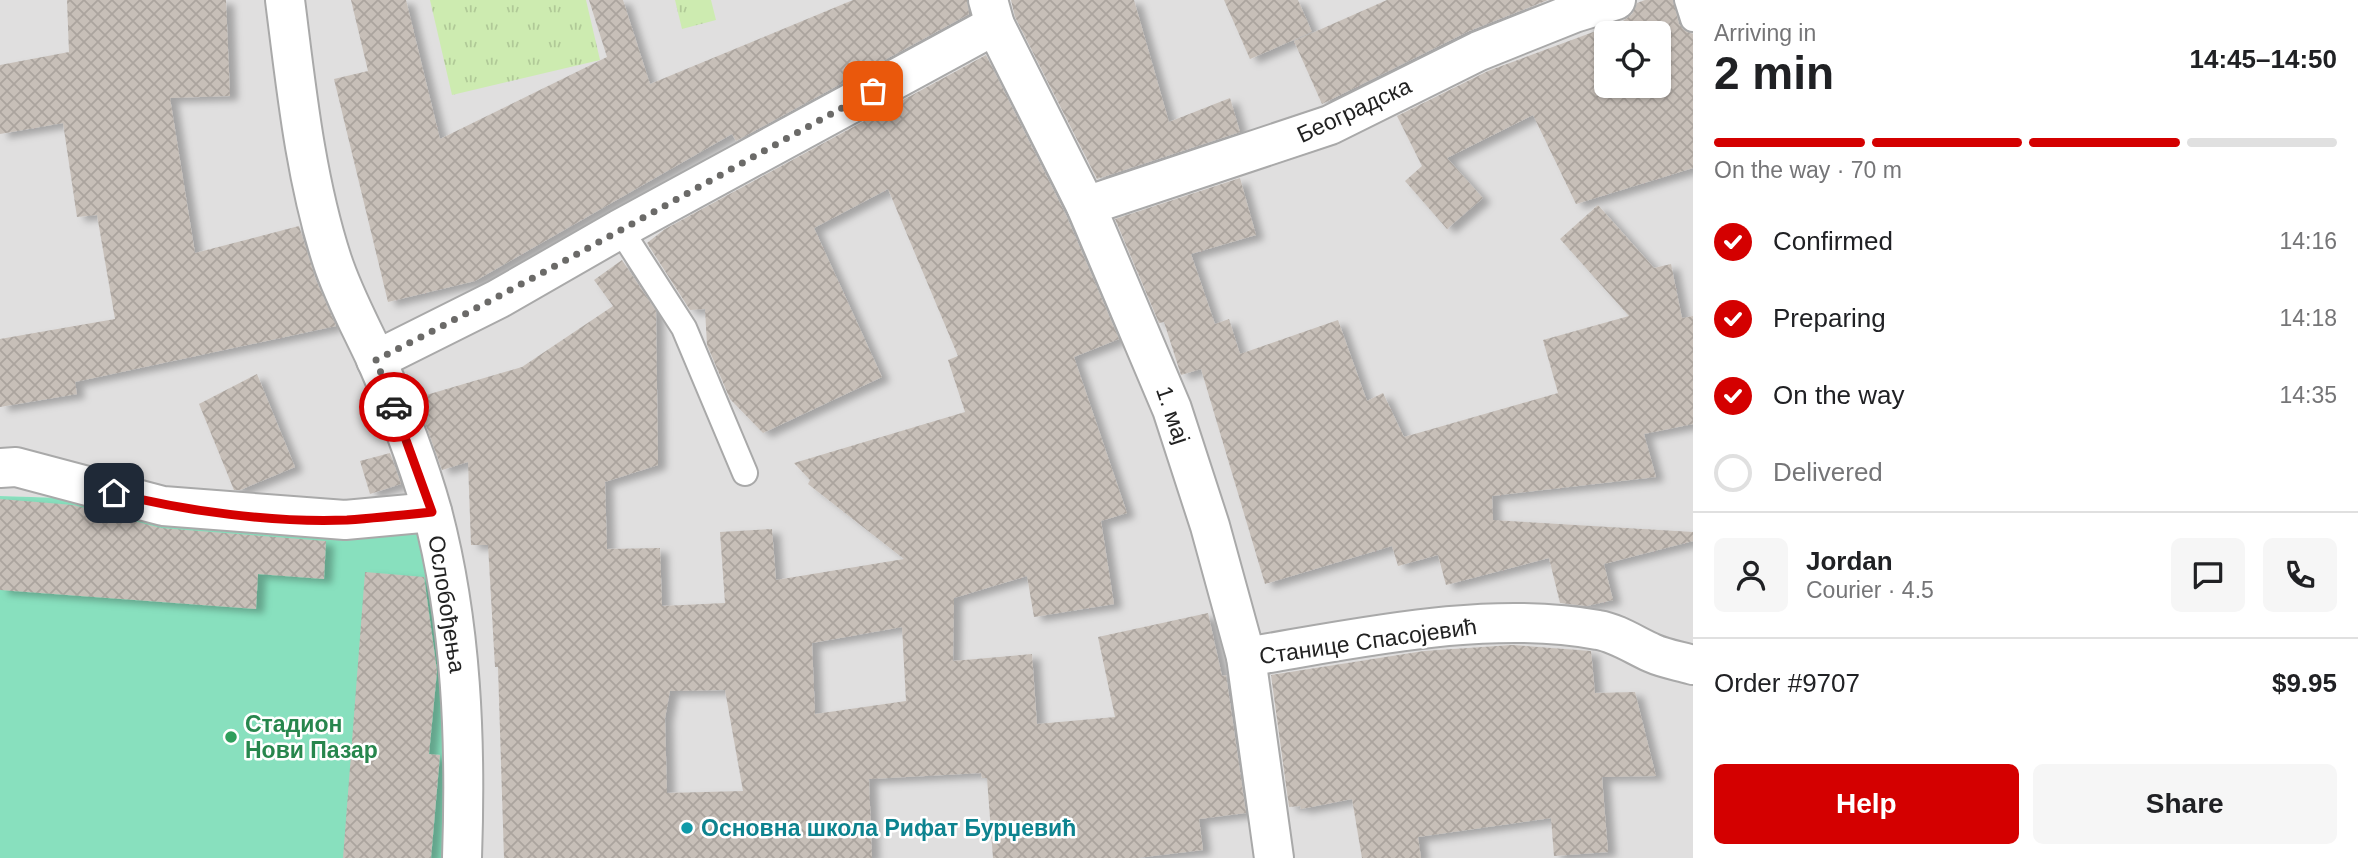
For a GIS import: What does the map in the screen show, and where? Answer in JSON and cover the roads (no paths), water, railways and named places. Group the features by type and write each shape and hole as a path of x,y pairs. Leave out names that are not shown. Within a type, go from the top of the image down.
{"street":[{"name":"Ослобођења","path":"285,0 297,97 331,259 343,292 376,360 432,512 451,597 459,664 462,858"},
{"name":"Београдска","path":"1086,206 1330,125 1479,51 1574,13 1616,0"},
{"path":"376,360 498,299 991,13"},
{"name":"1. мај","path":"991,13 1086,206 1172,409 1210,526 1246,657 1274,858"},
{"path":"0,468 16,467 163,506 345,520 432,512"},
{"name":"Станице Спасојевић","path":"1246,657 1383,634 1496,624 1570,625 1602,630 1655,654 1693,665"}],"lane":[{"path":"1687,0 1693,19"},
{"path":"620,229 684,328 745,473"}],"place":[{"name":"Стадион Нови Пазар","path":"231,737"},
{"name":"Основна школа Рифат Бурџевић","path":"687,828"}]}
